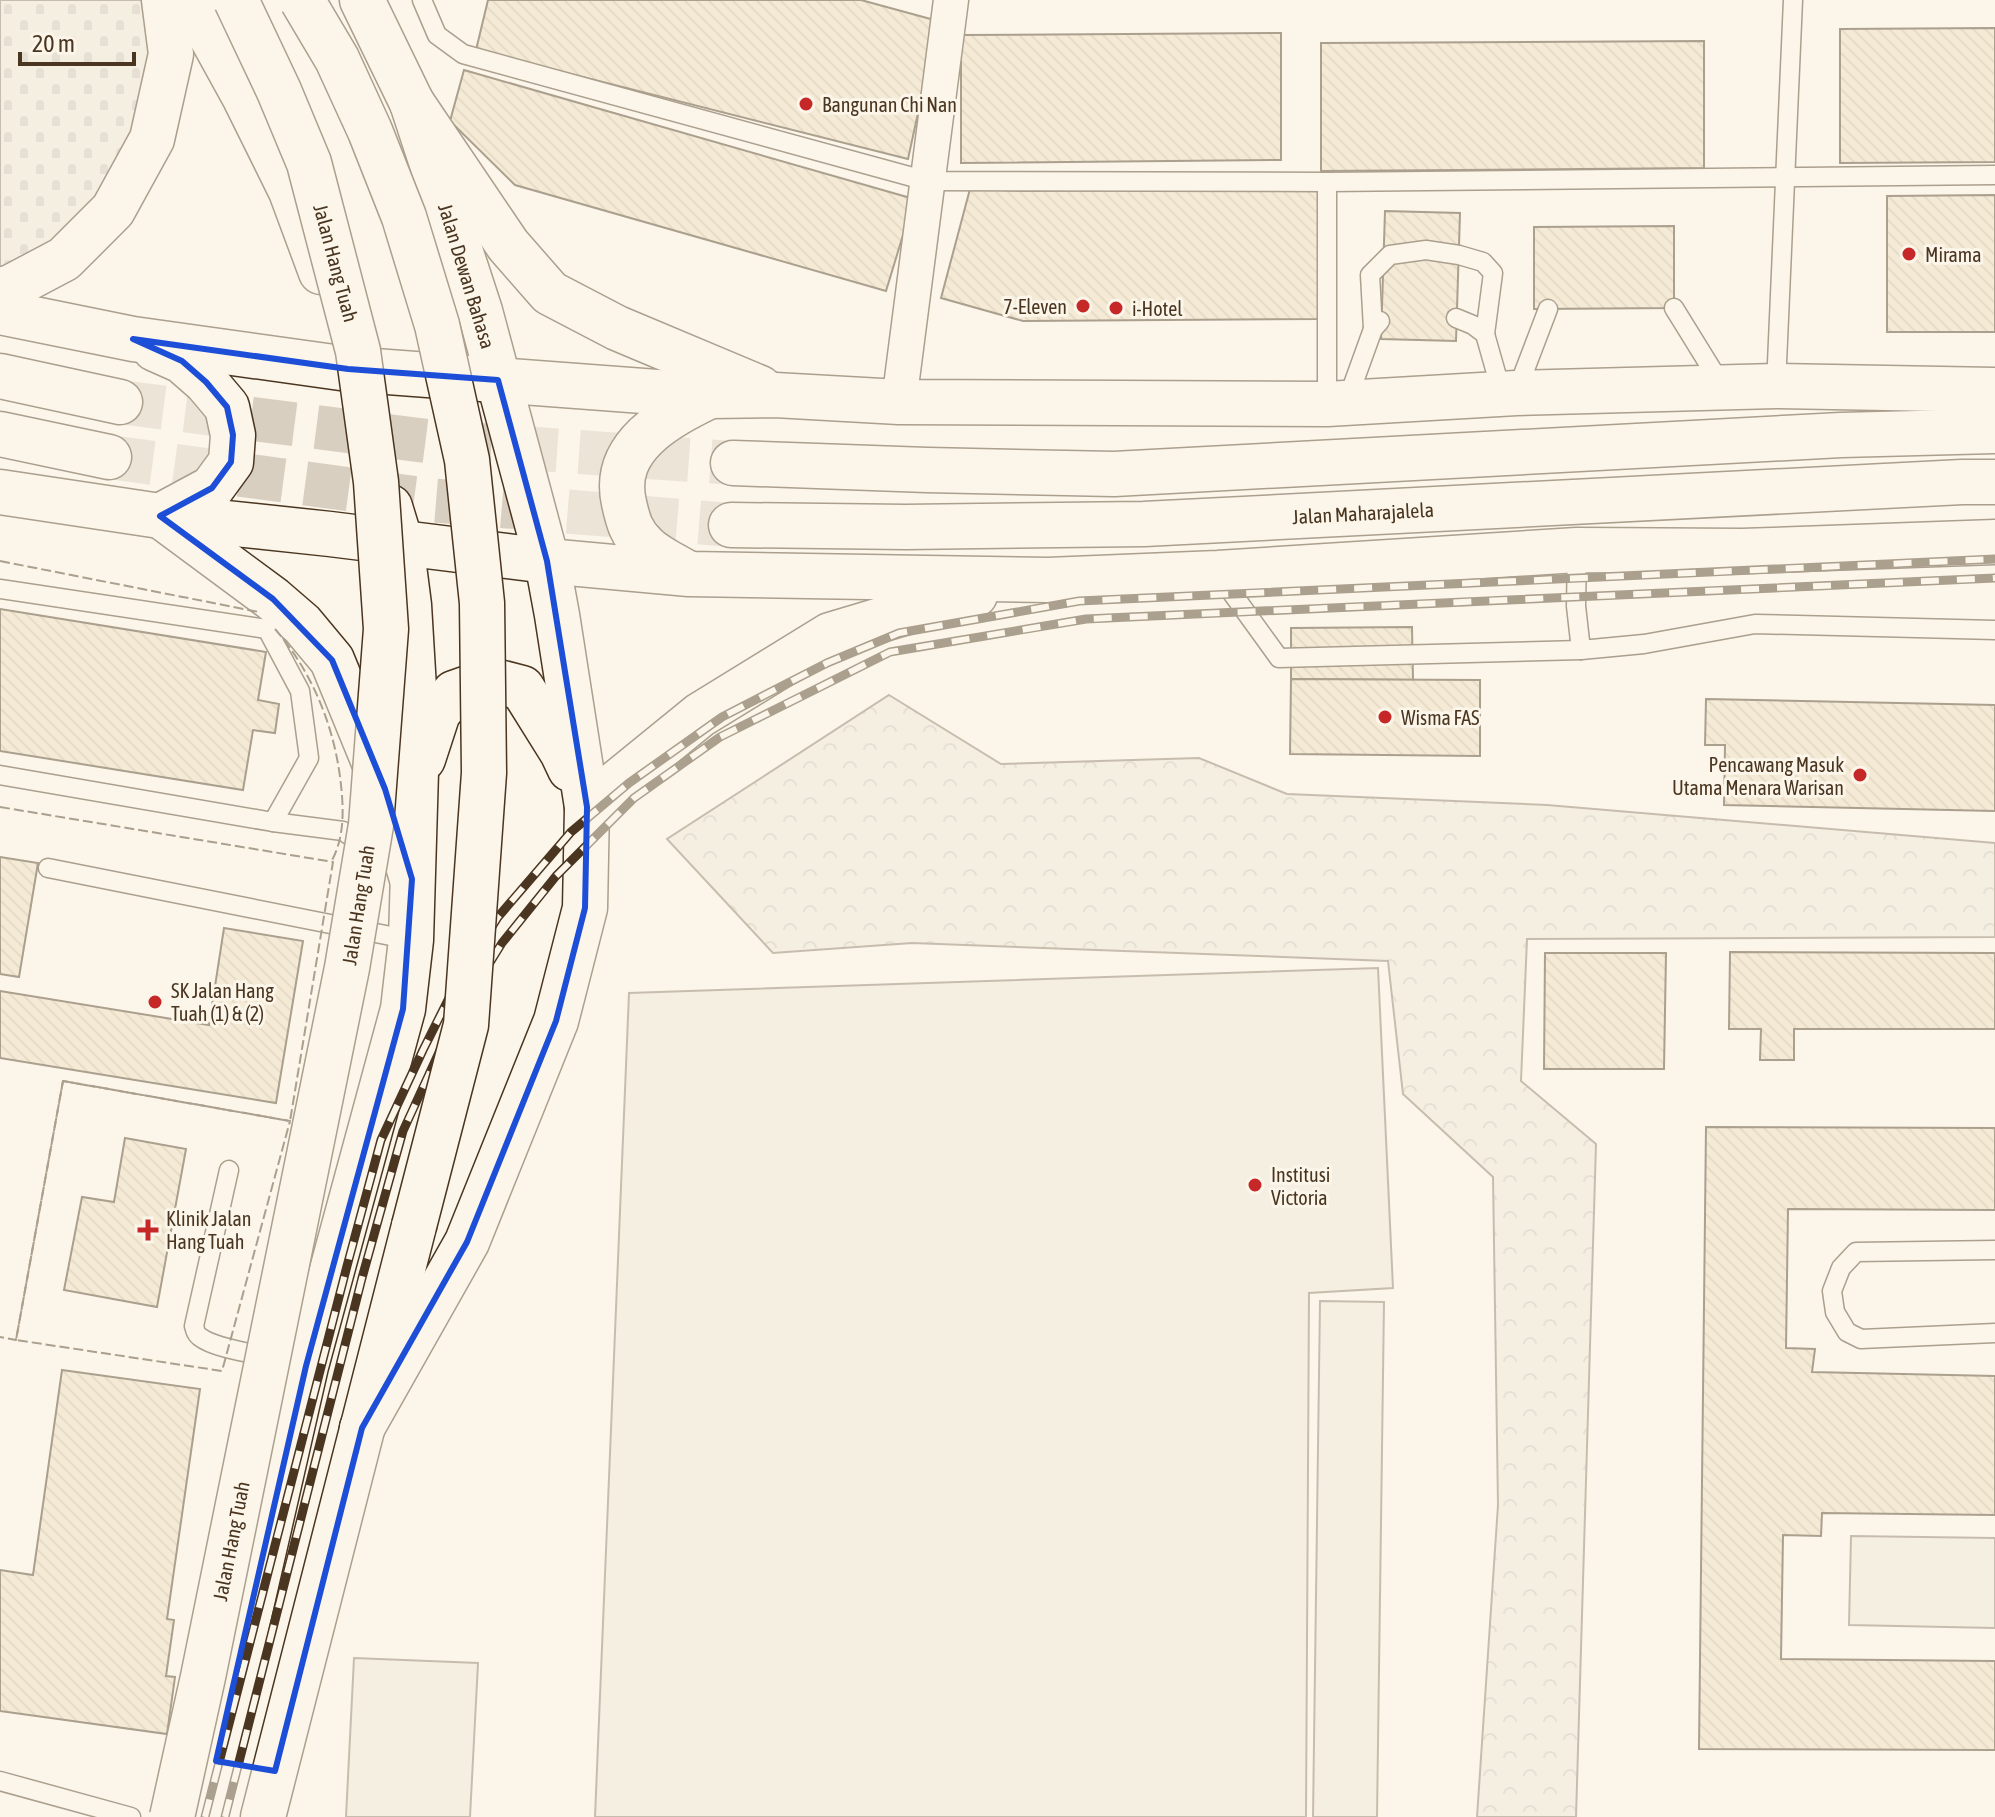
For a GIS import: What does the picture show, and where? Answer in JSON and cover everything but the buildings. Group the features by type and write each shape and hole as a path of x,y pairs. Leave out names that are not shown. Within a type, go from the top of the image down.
{"main road":[{"path":"0,290 64,259 113,210 119,200 152,139 156,125 171,54 164,0"},
{"path":"191,0 291,191 329,294 348,369 401,543"},
{"name":"Jalan Hang Tuah","path":"172,1817 347,968 371,825 386,629 376,482 358,351 309,163 236,0"},
{"path":"263,1817 466,1025 484,773 482,603 467,460 437,325 404,217 370,131 337,59 302,0"},
{"name":"Jalan Dewan Bahasa","path":"362,0 412,103 480,311 547,561"},
{"path":"412,103 508,245 550,293 617,328 775,395"},
{"path":"0,312 133,339 348,369 710,396 775,395 899,402 1337,404 1509,393 1723,387 1995,390"},
{"path":"133,339 182,361 206,382 227,407 233,435 231,462 212,488 160,516"},
{"path":"0,376 120,402"},
{"path":"689,574 646,548 629,526 622,494 624,469 642,438 674,414 710,396"},
{"path":"733,463 1114,474 1841,435 1995,431"},
{"path":"0,434 109,457"},
{"name":"Jalan Maharajalela","path":"731,525 906,527 1144,524 1995,482"},
{"path":"0,492 160,516 547,561 689,574 1048,580 1218,573 1577,550 1742,551 1995,542"},
{"path":"160,516 273,599 302,624 332,660 385,789 412,879"},
{"name":"Jalan Hang Tuah","path":"203,1817 306,1366 403,1009 411,940 417,738 409,605 401,543"},
{"path":"362,1428 467,1242 556,1021 585,908 587,807 547,561"},
{"path":"587,807 700,715 830,635 937,603 1048,580"},
{"path":"415,784 438,713 454,693 491,680 522,688 562,752 587,807"},
{"path":"216,1761 275,1771"}],"street":[{"path":"899,402 951,0"}],"lane":[{"path":"422,0 437,35 463,54 927,181 1327,182 1995,175"},
{"path":"1776,386 1793,0"},
{"path":"1327,182 1337,404"},
{"path":"1337,404 1378,324 1370,275 1390,255 1426,250 1483,262 1493,273 1485,334 1509,393"},
{"path":"1674,308 1723,387"},
{"path":"1509,393 1548,309"},
{"path":"1456,318 1485,334"},
{"path":"1577,550 1576,606 1581,650"},
{"path":"1218,573 1279,658 1581,650 1644,644 1755,624 1995,630"},
{"path":"0,589 267,629 300,691 309,758 273,822"},
{"path":"0,775 343,831 412,879"},
{"path":"48,868 411,940"},
{"path":"229,1170 194,1326 196,1334 229,1348 306,1366"},
{"path":"1995,1250 1856,1252 1841,1268 1832,1291 1835,1312 1847,1332 1861,1339 1995,1333"},
{"path":"0,1781 131,1817"}],"highlighted area":[{"path":"133,339 348,369 498,380 547,561 587,807 585,908 556,1021 467,1242 362,1428 275,1771 216,1761 306,1366 403,1009 412,879 385,789 332,660 273,599 160,516 212,488 231,462 233,435 227,407 206,382 182,361"}],"green space":[{"path":"0,0 158,0 137,168 0,286"},
{"path":"889,695 1001,764 1199,758 1287,794 1547,805 1995,843 1995,937 1527,939 1521,1081 1596,1144 1576,1817 1477,1817 1498,1505 1493,1177 1403,1094 1388,961 912,943 773,953 667,839"},
{"path":"1378,968 1393,1288 1309,1293 1306,1817 595,1817 629,993"},
{"path":"1320,1301 1384,1302 1377,1817 1313,1817"},
{"path":"1851,1536 1995,1538 1995,1628 1849,1625"},
{"path":"354,1658 478,1663 470,1817 346,1817"}],"tunnel":[{"path":"120,402 426,441 733,463"},
{"path":"109,457 429,500 731,525"}],"railway":[{"path":"205,1817 381,1140 423,1050 452,992 498,917 571,832 629,783 722,717 827,663 899,633 1079,601 1995,559"},
{"path":"225,1817 362,1278 403,1131 452,1024 502,943 556,876 634,798 720,737 890,652 1086,619 1995,578"}],"fence":[{"path":"0,561 259,612"},
{"path":"275,629 311,683 334,743 343,815 341,835 331,862"},
{"path":"0,807 333,862 290,1121 63,1081 16,1340 0,1337"},
{"path":"63,1081 290,1121 222,1371 16,1340 63,1081"}],"place":[{"name":"Bangunan Chi Nan","path":"806,104"},
{"name":"Mirama","path":"1909,254"},
{"name":"7-Eleven","path":"1083,306"},
{"name":"i-Hotel","path":"1116,308"},
{"name":"Wisma FAS","path":"1385,717"},
{"name":"Pencawang Masuk Utama Menara Warisan","path":"1860,775"},
{"name":"SK Jalan Hang Tuah (1) & (2)","path":"155,1002"},
{"name":"Institusi Victoria","path":"1255,1185"},
{"name":"Klinik Jalan Hang Tuah","path":"148,1230"}]}
